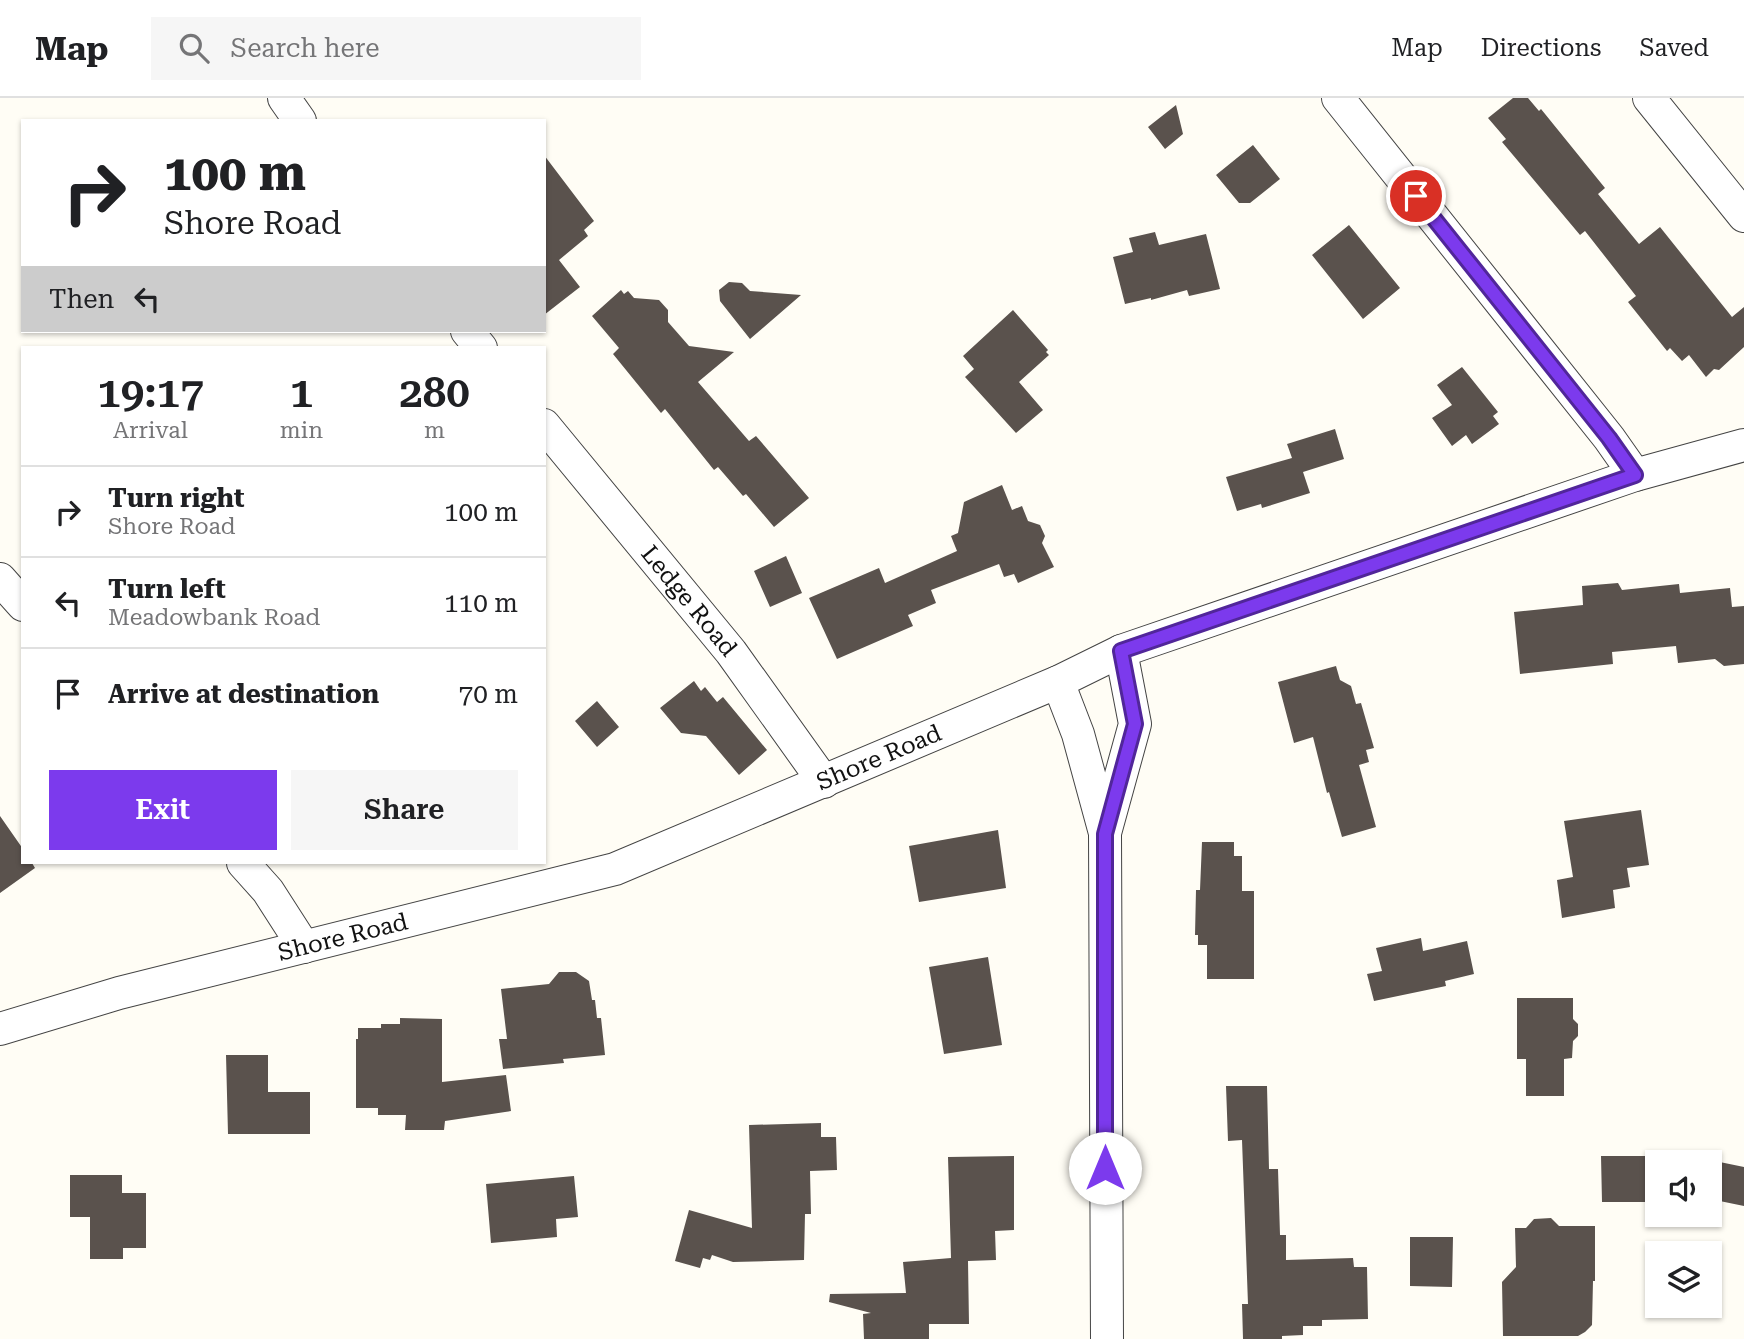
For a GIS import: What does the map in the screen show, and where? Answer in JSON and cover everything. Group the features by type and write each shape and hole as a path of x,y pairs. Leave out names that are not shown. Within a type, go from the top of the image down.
{"street":[{"path":"284,98 299,119"},
{"path":"1338,98 1609,438 1635,475"},
{"path":"1649,98 1744,216"},
{"name":"Ledge Road","path":"546,427 731,652 824,782"},
{"name":"Shore Road","path":"0,1029 119,993 615,869 1058,682 1121,651 1635,475 1744,445"},
{"path":"0,579 21,603"},
{"path":"1105,834 1135,724 1121,651"},
{"path":"1058,682 1078,734 1105,834 1107,1339"},
{"path":"244,864 268,891 304,947"}],"building":[{"path":"1513,98 1528,98 1539,111 1541,109 1605,188 1598,194 1639,244 1660,227 1732,317 1744,307 1744,347 1719,370 1714,369 1706,377 1689,355 1682,361 1670,348 1667,351 1628,302 1636,296 1585,231 1580,235 1502,142 1506,139 1488,118"},
{"path":"1176,105 1183,134 1165,149 1148,127"},
{"path":"1253,145 1280,179 1250,203 1239,203 1216,175"},
{"path":"546,158 594,221 584,230 588,236 559,260 580,287 546,313"},
{"path":"1349,225 1400,288 1363,319 1312,255"},
{"path":"1155,232 1159,245 1206,234 1220,289 1189,296 1187,290 1125,304 1113,257 1133,252 1129,238"},
{"path":"729,282 742,283 750,291 801,295 750,339 720,301 719,290"},
{"path":"621,290 624,294 628,291 634,298 659,300 668,310 668,322 689,346 734,352 698,382 749,441 756,436 809,498 774,527 718,467 714,470 665,409 661,413 613,354 619,348 592,316"},
{"path":"1013,310 1048,350 1046,352 1049,355 1019,382 1043,410 1016,433 965,377 974,369 963,356"},
{"path":"1462,367 1498,412 1493,416 1499,424 1472,444 1466,435 1452,446 1432,418 1452,405 1437,385"},
{"path":"1335,429 1344,459 1303,472 1310,493 1262,508 1261,504 1237,511 1226,477 1292,458 1287,444"},
{"path":"1002,485 1012,510 1022,506 1028,521 1040,525 1045,536 1042,543 1054,567 1018,583 1014,574 1004,577 999,564 931,590 936,603 908,615 913,626 837,659 809,598 879,568 885,583 957,551 951,536 958,533 964,502"},
{"path":"786,556 802,593 770,607 754,571"},
{"path":"1618,583 1622,590 1679,584 1680,593 1730,588 1732,607 1744,606 1744,664 1724,666 1715,659 1678,663 1676,646 1612,652 1613,664 1520,674 1514,612 1583,605 1582,586"},
{"path":"1336,666 1340,680 1351,686 1356,704 1361,703 1374,748 1366,750 1369,762 1359,765 1376,827 1342,837 1329,792 1327,793 1313,737 1294,743 1278,682"},
{"path":"694,681 701,691 705,687 717,702 723,697 767,750 739,775 706,736 681,733 660,708"},
{"path":"597,701 619,727 597,747 575,721"},
{"path":"1641,810 1649,865 1627,868 1630,887 1613,890 1615,908 1562,918 1557,880 1573,877 1564,821"},
{"path":"0,816 21,846 21,864 33,864 35,868 0,893"},
{"path":"998,830 1006,888 919,902 909,846"},
{"path":"1202,842 1234,842 1234,856 1242,856 1242,891 1254,891 1254,979 1207,979 1207,945 1198,945 1198,935 1195,935 1196,890 1200,890"},
{"path":"1421,938 1423,951 1467,941 1474,974 1445,981 1446,986 1374,1001 1367,974 1382,971 1376,948"},
{"path":"988,957 1002,1045 944,1054 929,967"},
{"path":"559,972 576,972 589,981 597,1018 601,1018 605,1055 563,1059 564,1063 503,1069 499,1039 507,1039 501,989 549,984"},
{"path":"1517,998 1573,998 1573,1019 1578,1024 1578,1036 1573,1041 1572,1058 1564,1059 1564,1096 1526,1096 1526,1059 1517,1059"},
{"path":"400,1018 442,1019 442,1082 506,1075 511,1111 445,1121 444,1130 405,1130 406,1115 378,1115 378,1108 356,1108 358,1028 381,1028 381,1024 400,1024"},
{"path":"226,1055 268,1055 268,1092 310,1092 310,1134 228,1134"},
{"path":"1226,1086 1267,1086 1269,1169 1278,1169 1280,1235 1286,1235 1286,1260 1353,1258 1354,1267 1367,1267 1368,1319 1322,1320 1322,1326 1303,1326 1303,1335 1282,1336 1282,1339 1243,1339 1242,1304 1248,1304 1242,1140 1228,1141"},
{"path":"821,1123 821,1137 836,1137 837,1170 810,1171 811,1214 805,1214 804,1260 733,1262 712,1255 710,1260 703,1258 700,1268 675,1261 689,1210 752,1228 749,1125"},
{"path":"1014,1156 1014,1230 995,1231 996,1260 968,1261 969,1324 929,1324 929,1339 864,1339 863,1314 871,1313 829,1302 830,1294 906,1293 903,1262 951,1258 948,1157"},
{"path":"1601,1156 1645,1156 1645,1202 1602,1202"},
{"path":"1722,1162 1744,1167 1744,1206 1722,1201"},
{"path":"70,1175 122,1175 122,1193 146,1193 146,1248 123,1248 123,1259 90,1259 90,1217 70,1217"},
{"path":"574,1176 578,1217 556,1219 557,1237 491,1243 486,1184"},
{"path":"1551,1218 1559,1226 1595,1226 1592,1325 1578,1336 1503,1336 1502,1282 1516,1267 1515,1228 1526,1228 1534,1219"},
{"path":"1410,1237 1453,1237 1452,1287 1410,1286"}],"route":[{"path":"1105,1168 1105,834 1135,724 1121,651 1635,475 1609,438 1416,196"}]}
